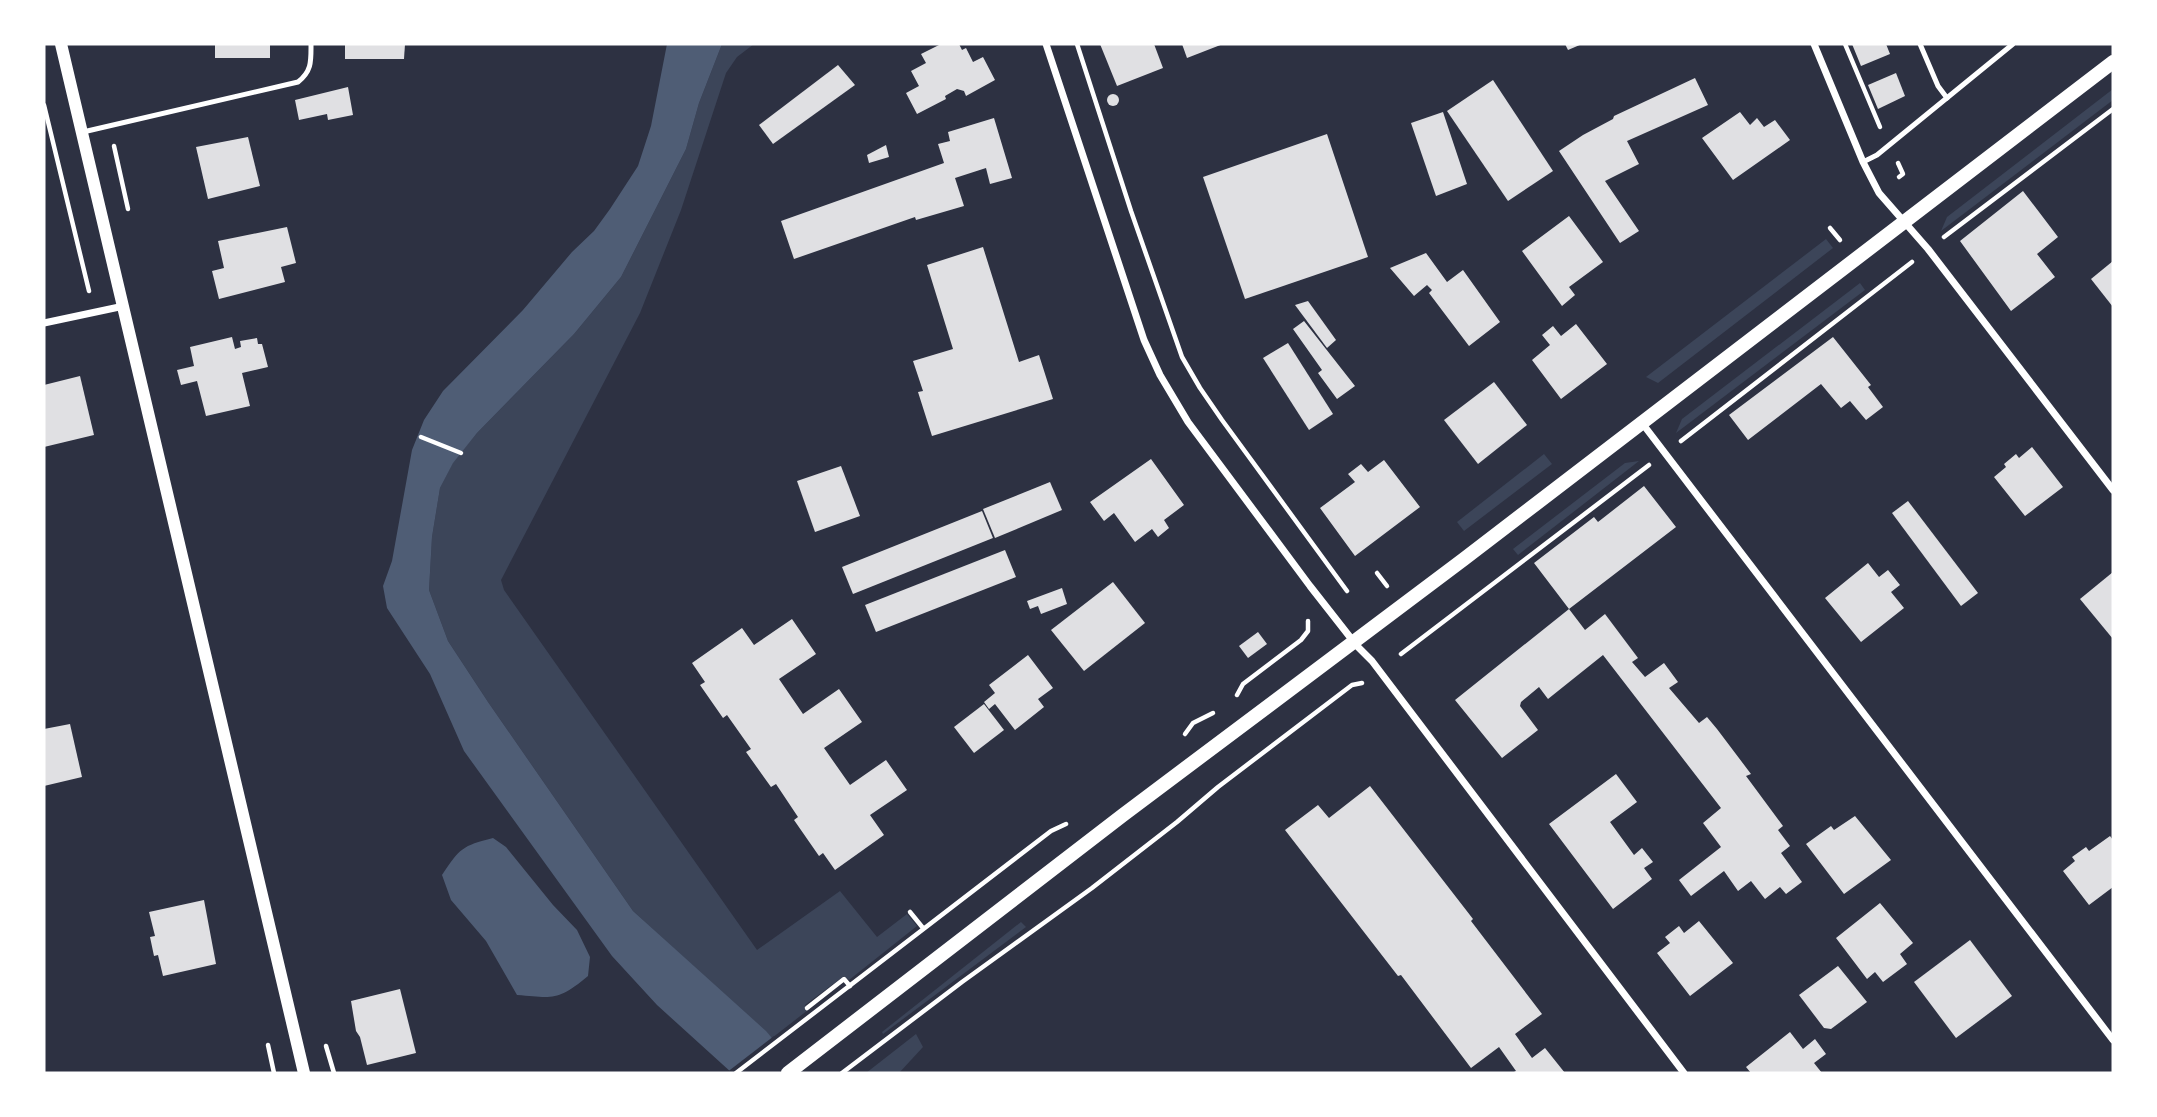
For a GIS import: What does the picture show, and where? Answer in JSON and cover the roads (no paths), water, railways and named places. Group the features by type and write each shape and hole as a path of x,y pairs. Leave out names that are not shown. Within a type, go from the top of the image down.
{"main road":[{"path":"788,1073 2113,62"}],"street":[{"path":"61,44 304,1073"},
{"path":"1046,44 1143,341 1160,376 1188,422 1684,1073"},
{"path":"1814,44 1863,162 1880,193 1928,249 2113,490"},
{"path":"44,323 124,306"},
{"path":"1642,423 2113,1040"}],"lane":[{"path":"83,132 298,82 307,75 312,65 312,44"},
{"path":"1920,44 1938,86 1947,98"},
{"path":"1863,162 1889,145 2014,44"}]}
